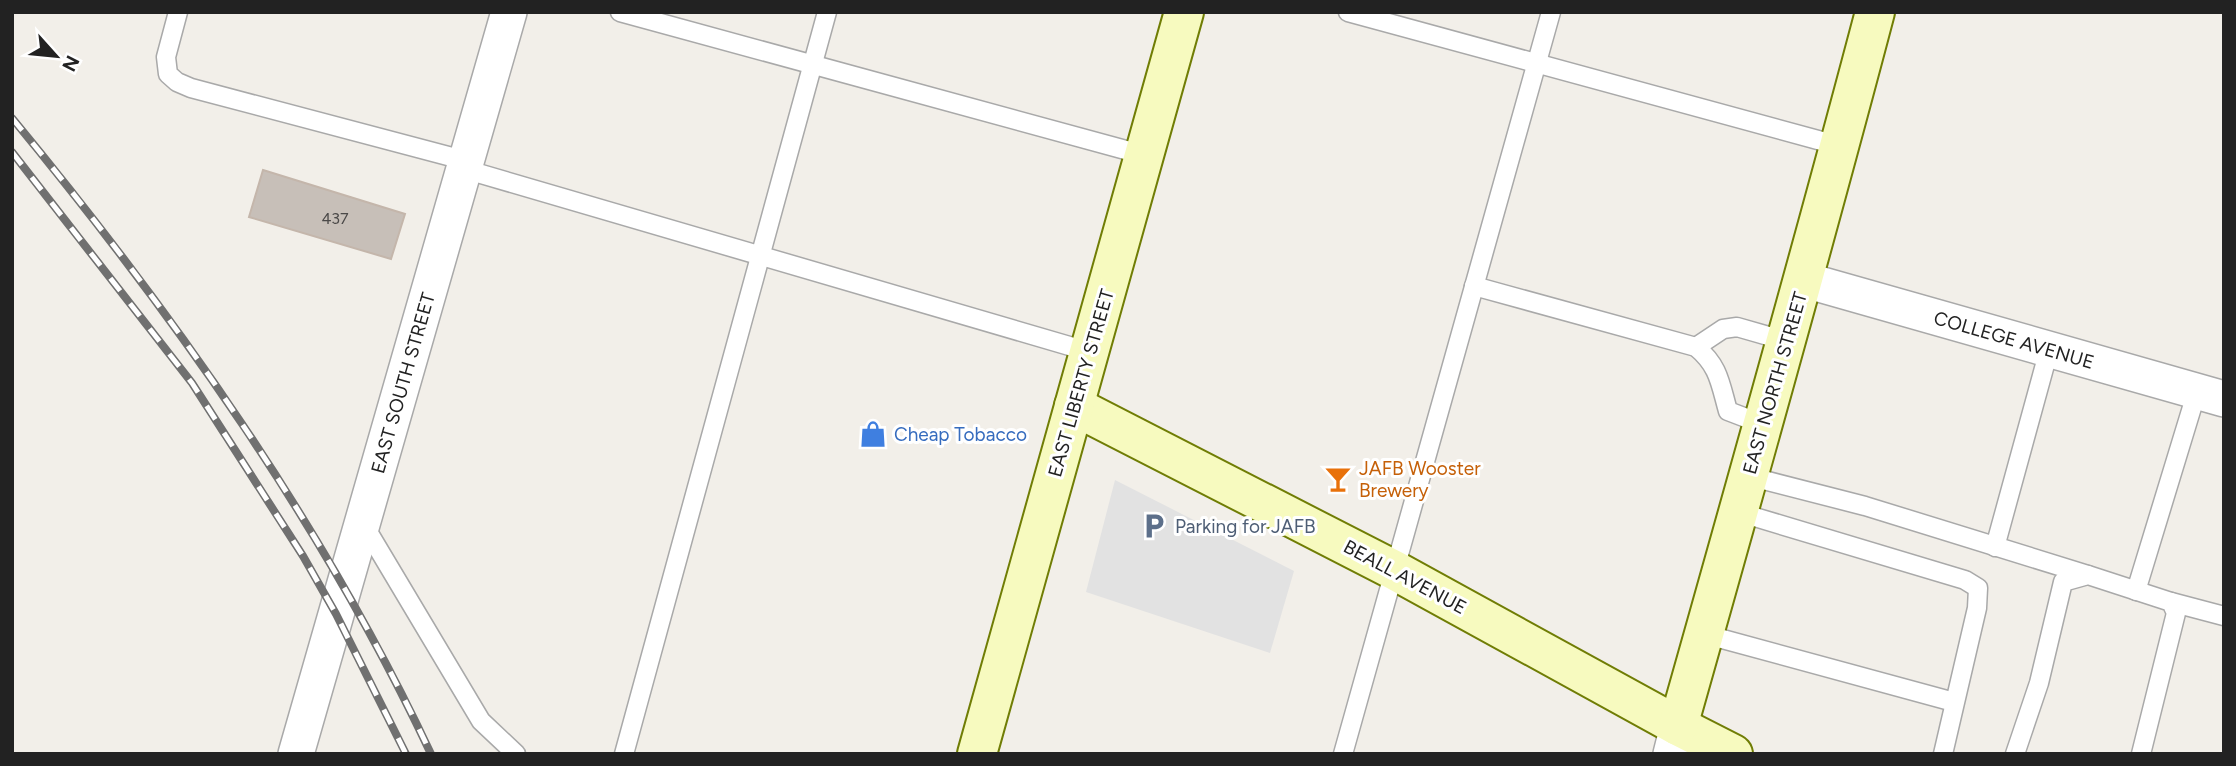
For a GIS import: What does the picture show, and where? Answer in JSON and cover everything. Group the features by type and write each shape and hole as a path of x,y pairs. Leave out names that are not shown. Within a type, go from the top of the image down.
{"street":[{"name":"EAST SOUTH STREET","path":"296,754 509,12"},
{"name":"EAST LIBERTY STREET","path":"977,754 1184,12"},
{"name":"EAST NORTH STREET","path":"1675,740 1762,424 1805,280 1875,12"},
{"name":"COLLEGE AVENUE","path":"1805,280 2210,395"},
{"name":"BEALL AVENUE","path":"1074,406 1394,570 1675,740 1733,754"}],"lane":[{"path":"178,12 166,57 168,74 177,82 191,88 465,165 760,256 1090,352"},
{"path":"620,12 1144,155"},
{"path":"624,754 827,12"},
{"path":"1348,12 1840,146"},
{"path":"1343,754 1551,12"},
{"path":"1474,286 1696,347 1710,358 1719,377 1728,411 1762,424"},
{"path":"1696,347 1723,329 1737,327 1786,341"},
{"path":"1995,547 2049,350"},
{"path":"2136,591 2210,395"},
{"path":"1748,476 1865,506 2171,603 2224,617"},
{"path":"1738,512 1942,572 1978,588 1977,608 1942,754"},
{"path":"363,523 481,721 516,754"},
{"path":"2015,754 2039,683 2063,582 2088,575"},
{"path":"2141,754 2176,613 2171,603"},
{"path":"1704,634 1954,702"}],"shaded area":[{"name":"Parking for JAFB","path":"1115,480 1294,571 1270,653 1086,592"}],"building":[{"path":"263,170 405,214 391,259 249,217"}],"railway":[{"path":"12,118 130,267 241,423 343,585 431,754"},
{"path":"12,152 192,383 303,556 336,614 406,754"}],"place":[{"name":"Cheap Tobacco","path":"873,434"},
{"name":"JAFB Wooster Brewery","path":"1338,479"},
{"name":"Parking for JAFB","path":"1154,526"}]}
